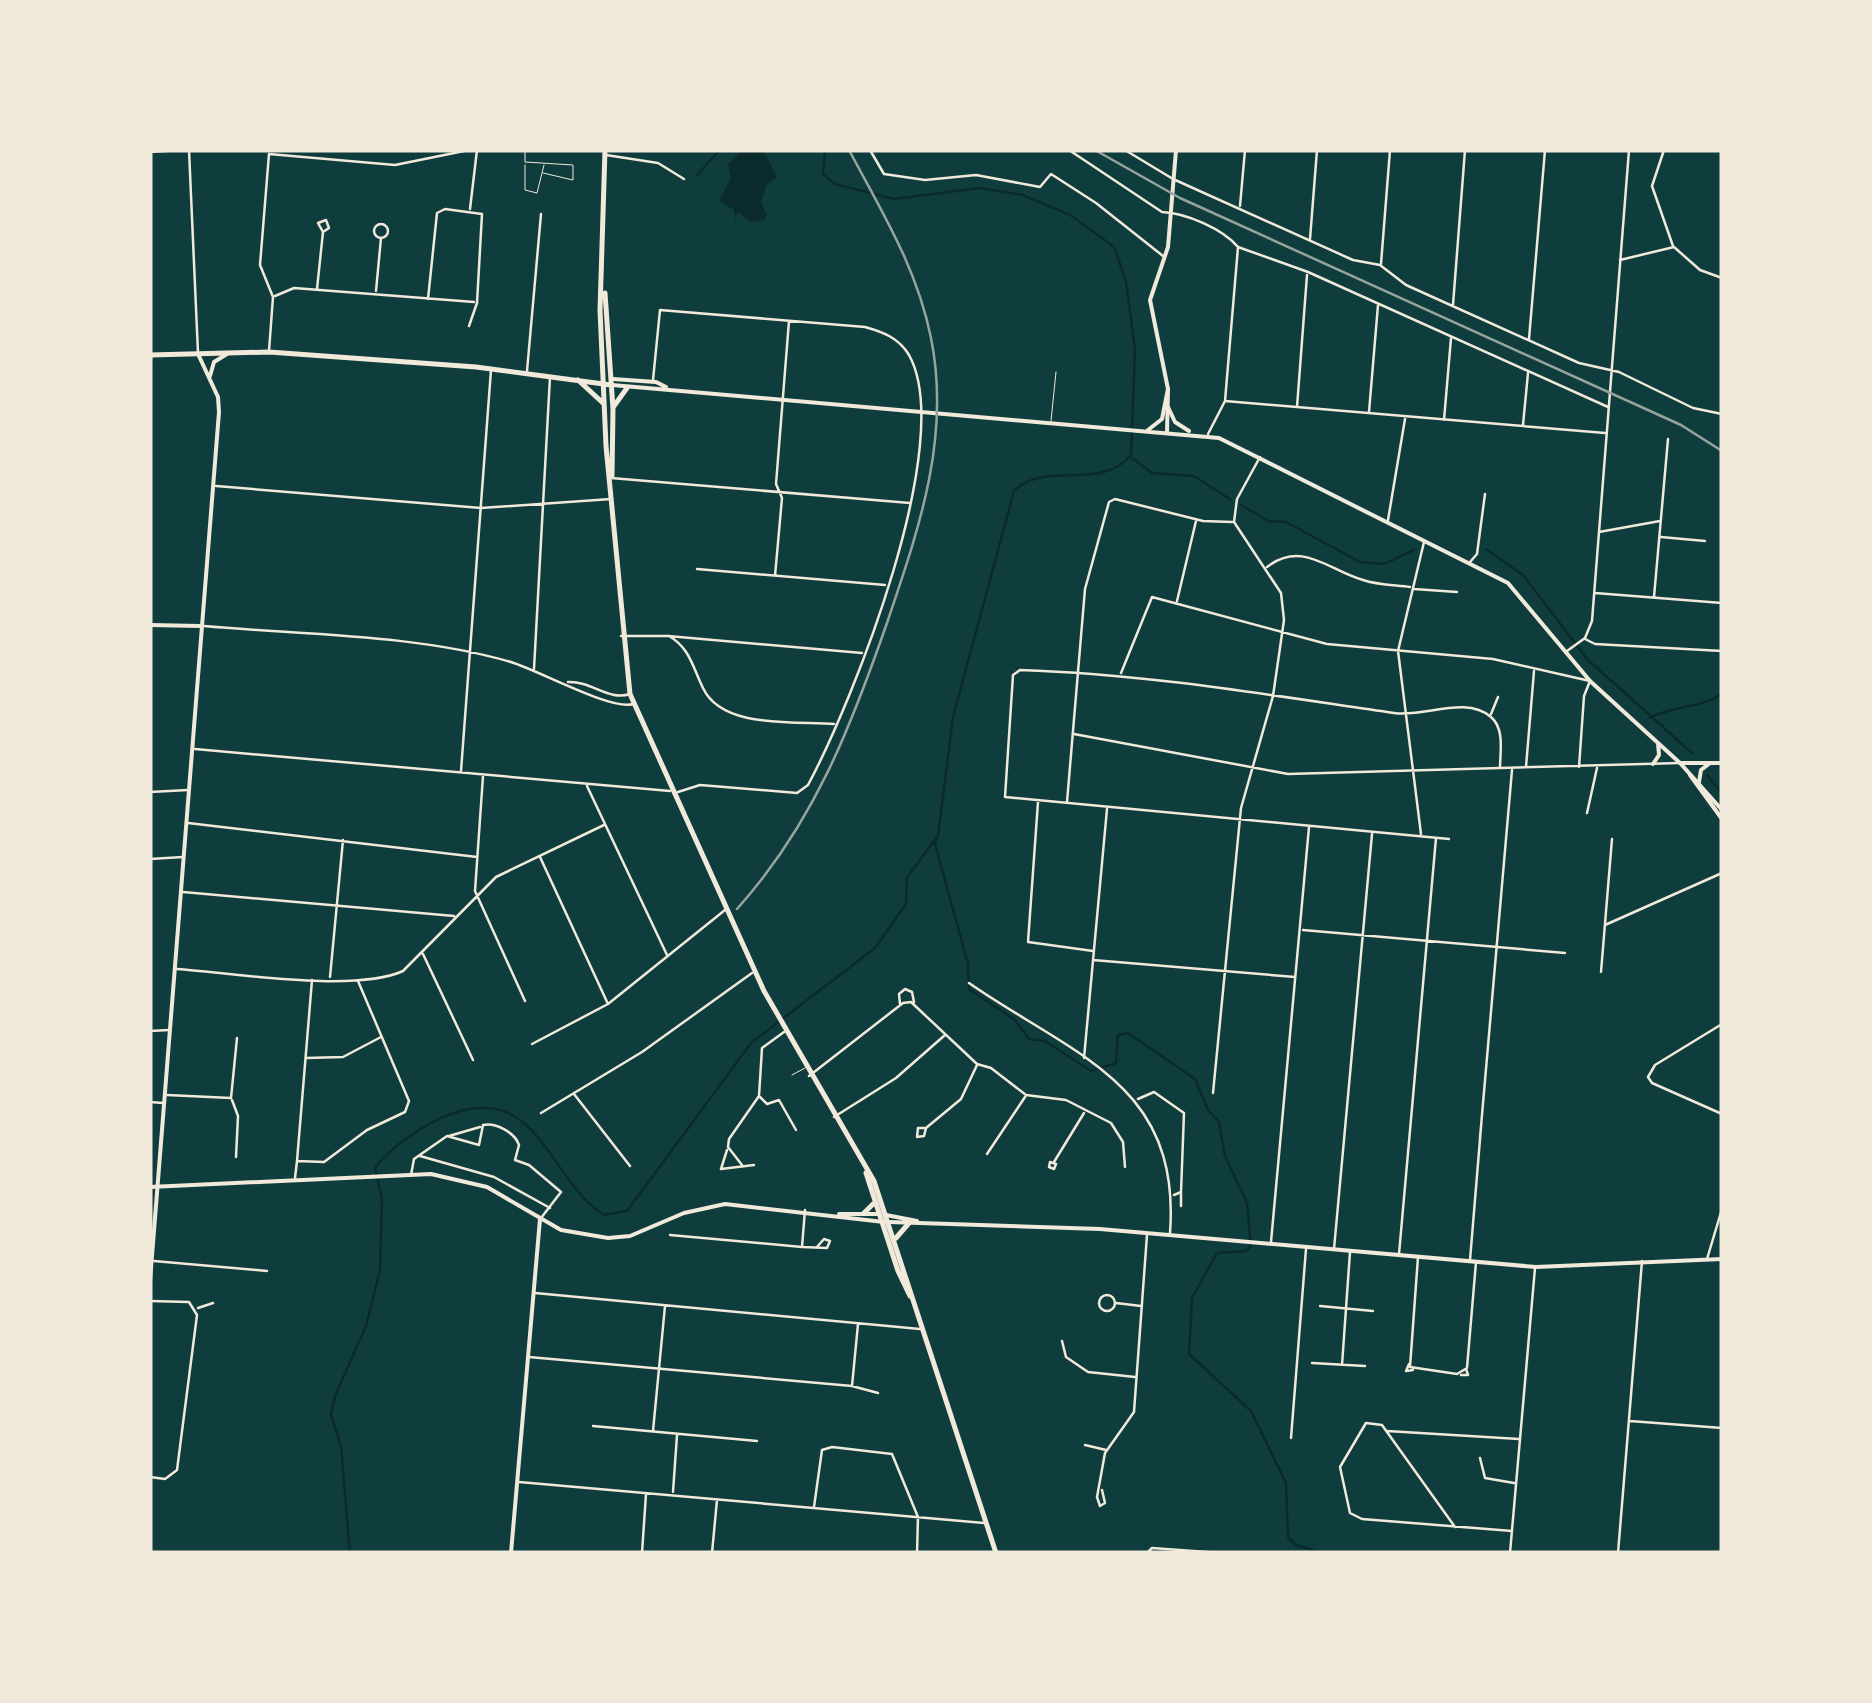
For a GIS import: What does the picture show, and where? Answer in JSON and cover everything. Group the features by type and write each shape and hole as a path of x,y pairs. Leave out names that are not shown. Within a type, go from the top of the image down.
{"main road":[{"path":"605,152 604,290 612,409 610,478"},
{"path":"150,356 269,352 609,382"},
{"path":"576,378 604,405"},
{"path":"609,382 604,405 621,636 633,704 754,972 804,1068 866,1170 888,1218 910,1296"},
{"path":"612,409 628,388"},
{"path":"866,1170 879,1218 922,1329 996,1553"},
{"path":"864,1213 874,1201"},
{"path":"896,1241 898,1231 913,1222"}],"street":[{"path":"150,152 181,150"},
{"path":"150,1281 219,403 198,354 189,150"},
{"path":"269,352 273,297 260,266 269,154 394,165 469,150"},
{"path":"470,210 477,150"},
{"path":"870,150 884,174 925,180 976,175 1040,187 1050,174 1096,203 1164,257"},
{"path":"1069,150 1158,210 1171,212 1230,238 1238,247 1308,272 1608,404"},
{"path":"1126,150 1174,179 1353,260 1380,265 1406,285 1580,363 1611,370 1693,408 1722,414"},
{"path":"1167,432 1168,389 1150,300 1164,257 1176,150"},
{"path":"1240,208 1245,150"},
{"path":"1310,240 1317,150"},
{"path":"1380,265 1390,150"},
{"path":"1452,306 1465,150"},
{"path":"1529,340 1545,150"},
{"path":"1566,652 1585,638 1592,621 1629,150"},
{"path":"1664,150 1652,186 1674,247 1700,270 1722,278"},
{"path":"605,152 658,163 684,179"},
{"path":"428,299 437,212 470,210 482,214 485,220 477,303 469,326"},
{"path":"526,372 542,214"},
{"path":"317,290 323,232"},
{"path":"375,294 382,238"},
{"path":"1207,435 1225,401 1238,247"},
{"path":"1619,261 1674,247"},
{"path":"1297,408 1308,272"},
{"path":"273,297 290,288 477,303"},
{"path":"1369,413 1378,304"},
{"path":"193,748 587,785 671,791 700,785 802,792 836,724 864,653 912,504 922,442 922,410 910,358 896,340 866,327 660,310 653,382"},
{"path":"775,576 780,492 776,484 790,320"},
{"path":"1444,421 1451,336"},
{"path":"210,380 210,366 229,353"},
{"path":"150,356 150,378"},
{"path":"461,773 492,369"},
{"path":"1523,426 1528,371"},
{"path":"534,669 550,376"},
{"path":"609,382 653,382 666,388"},
{"path":"609,382 628,388 666,388 1207,435 1260,456 1508,584 1590,681 1680,763 1722,810"},
{"path":"1145,430 1162,419 1168,389"},
{"path":"1225,401 1607,434"},
{"path":"1168,406 1175,422 1193,434"},
{"path":"150,412 150,492"},
{"path":"1388,521 1406,417"},
{"path":"1654,598 1668,439"},
{"path":"1213,1093 1239,820 1273,696 1283,633 1281,593 1234,522 1238,499 1260,456"},
{"path":"610,478 912,504"},
{"path":"214,486 482,508 611,499"},
{"path":"1470,562 1478,554 1484,494"},
{"path":"1067,803 1085,589 1111,499 1196,520 1234,522"},
{"path":"1176,603 1196,520"},
{"path":"1599,532 1662,521"},
{"path":"1661,538 1705,541"},
{"path":"1422,836 1398,651 1424,540"},
{"path":"1265,568 1282,557 1304,555 1364,581 1458,592"},
{"path":"697,569 886,586"},
{"path":"1594,593 1722,603"},
{"path":"1120,673 1152,597 1327,644 1494,659 1590,681"},
{"path":"150,625 202,626 470,650 534,669 617,707 633,704"},
{"path":"621,636 668,636 864,653"},
{"path":"668,636 688,652 704,691 724,712 836,724"},
{"path":"688,652 692,638"},
{"path":"1585,638 1595,644 1722,651"},
{"path":"1449,838 1004,797 1016,671 1120,673 1406,715 1461,707 1490,716 1500,731 1500,768"},
{"path":"1526,768 1534,671"},
{"path":"1579,767 1584,696 1590,681"},
{"path":"567,682 589,682 615,696 630,694"},
{"path":"1490,716 1498,697"},
{"path":"1074,734 1288,774 1722,763"},
{"path":"1653,764 1659,755 1658,743"},
{"path":"1699,782 1701,770 1710,763"},
{"path":"1587,813 1597,766"},
{"path":"1418,1256 1412,1367 1463,1372 1512,768"},
{"path":"1690,774 1722,819"},
{"path":"483,775 476,896 525,1002"},
{"path":"587,785 667,954"},
{"path":"150,792 189,790"},
{"path":"1038,800 1028,942 1093,951"},
{"path":"1084,1058 1107,807"},
{"path":"187,823 476,856"},
{"path":"175,968 358,981 393,976 508,869 604,825"},
{"path":"1271,1244 1309,826"},
{"path":"1334,1250 1372,832"},
{"path":"1399,1255 1436,837"},
{"path":"330,979 343,839"},
{"path":"1601,972 1612,839"},
{"path":"539,856 608,1004"},
{"path":"150,858 184,857"},
{"path":"1604,926 1722,873"},
{"path":"181,892 456,916"},
{"path":"532,1044 608,1004 725,910"},
{"path":"1300,930 1565,953"},
{"path":"422,953 473,1060"},
{"path":"1092,960 1296,977"},
{"path":"541,1113 642,1052 754,972"},
{"path":"295,1180 312,978"},
{"path":"297,1162 324,1162 367,1130 404,1112 409,1101 358,981"},
{"path":"969,983 1098,1067 1137,1100 1158,1133 1172,1195 1170,1235"},
{"path":"902,1004 899,994 905,988 914,996 914,1004"},
{"path":"810,1076 902,1004 914,1004 977,1064 991,1068 1026,1095 1066,1100 1084,1113 1106,1120 1119,1132 1125,1167"},
{"path":"1722,1024 1649,1072 1652,1082 1722,1114"},
{"path":"754,1165 721,1169 728,1139 759,1096 762,1048 783,1029"},
{"path":"150,1030 170,1030"},
{"path":"834,1117 896,1078 945,1035"},
{"path":"305,1058 343,1058 382,1037"},
{"path":"236,1157 238,1116 231,1098 237,1038"},
{"path":"926,1128 961,1099 977,1064"},
{"path":"1137,1100 1154,1092 1184,1112 1180,1206"},
{"path":"573,1093 630,1166"},
{"path":"165,1094 231,1098"},
{"path":"988,1154 1026,1095"},
{"path":"759,1096 767,1104 778,1100 796,1130"},
{"path":"150,1102 164,1103"},
{"path":"1054,1162 1084,1113"},
{"path":"411,1175 412,1163 418,1156 448,1136 490,1124 518,1140 515,1160 529,1165 561,1192 540,1220 511,1553"},
{"path":"448,1136 479,1145 483,1126"},
{"path":"728,1147 742,1165"},
{"path":"418,1156 494,1178 550,1208"},
{"path":"150,1187 411,1175 460,1178 487,1187 540,1220 584,1236 608,1238 648,1231 703,1207 1148,1233 1536,1267 1722,1259"},
{"path":"1172,1195 1182,1192"},
{"path":"1708,1260 1722,1209"},
{"path":"802,1247 805,1210"},
{"path":"839,1214 864,1213 879,1218"},
{"path":"150,1215 154,1221"},
{"path":"1102,1490 1107,1450 1134,1412 1148,1233"},
{"path":"670,1235 817,1248"},
{"path":"1291,1438 1306,1248"},
{"path":"1342,1365 1350,1251"},
{"path":"1618,1553 1642,1260"},
{"path":"151,1261 267,1271"},
{"path":"1510,1553 1536,1267"},
{"path":"533,1293 922,1329"},
{"path":"150,1301 189,1302 196,1308"},
{"path":"196,1308 214,1303"},
{"path":"1116,1303 1143,1306"},
{"path":"653,1431 666,1304"},
{"path":"1320,1306 1373,1311"},
{"path":"150,1477 174,1478 196,1308"},
{"path":"852,1386 858,1322"},
{"path":"1062,1341 1066,1357 1088,1372 1137,1377"},
{"path":"529,1358 852,1386 878,1393"},
{"path":"1312,1363 1365,1366"},
{"path":"1455,1527 1387,1431 1375,1421 1366,1423 1342,1458 1344,1499 1356,1517 1455,1527 1512,1531"},
{"path":"1630,1421 1722,1428"},
{"path":"593,1426 756,1441"},
{"path":"1387,1431 1520,1439"},
{"path":"672,1495 678,1434"},
{"path":"1085,1445 1107,1450"},
{"path":"814,1507 820,1454 832,1447 892,1454 918,1517 917,1553"},
{"path":"1480,1458 1485,1478 1516,1484"},
{"path":"518,1482 986,1523"},
{"path":"642,1553 646,1492"},
{"path":"712,1553 718,1498"},
{"path":"1147,1553 1152,1548 1222,1553"}],"lane":[{"path":"524,150 525,190 540,192 544,163"},
{"path":"525,162 573,165 572,180 542,173"},
{"path":"1051,421 1056,372"},
{"path":"792,1075 804,1068"}],"water":[{"path":"742,150 763,150 777,177 766,185 761,203 767,215 764,220 752,222 737,212 736,221 734,210 719,201 731,178 728,164"}],"waterway":[{"path":"696,176 720,150"},
{"path":"350,1553 341,1446 331,1415 335,1396 366,1326 380,1270 382,1198 375,1168 399,1144 441,1118 480,1108 504,1111 523,1122 585,1199 604,1215 627,1211 751,1043 875,948 906,904 907,877 938,836 953,717 1014,491 1041,478 1104,472 1131,455 1135,350 1126,281 1114,247 1072,216 1023,195 980,188 894,199 835,184 823,174 825,150"},
{"path":"1132,458 1152,473 1194,476 1231,500"},
{"path":"1241,505 1268,521 1286,522 1360,562 1384,564 1414,550"},
{"path":"1486,549 1523,575 1588,660 1692,753"},
{"path":"1649,718 1722,694"},
{"path":"1707,775 1722,793"},
{"path":"937,837 935,844 968,964 969,989 1015,1020 1029,1039 1045,1041 1091,1071 1116,1063 1118,1035 1128,1033 1195,1079 1208,1110 1219,1122 1225,1156 1247,1203 1251,1246 1246,1251 1217,1253 1192,1298 1189,1354 1251,1411 1286,1483 1288,1537 1296,1545 1322,1553"}],"railway":[{"path":"737,909 788,843 828,772 874,660 911,551 929,482 937,411 936,375 925,312 897,241 849,150"},
{"path":"1095,150 1180,198 1681,425 1722,451"}]}
